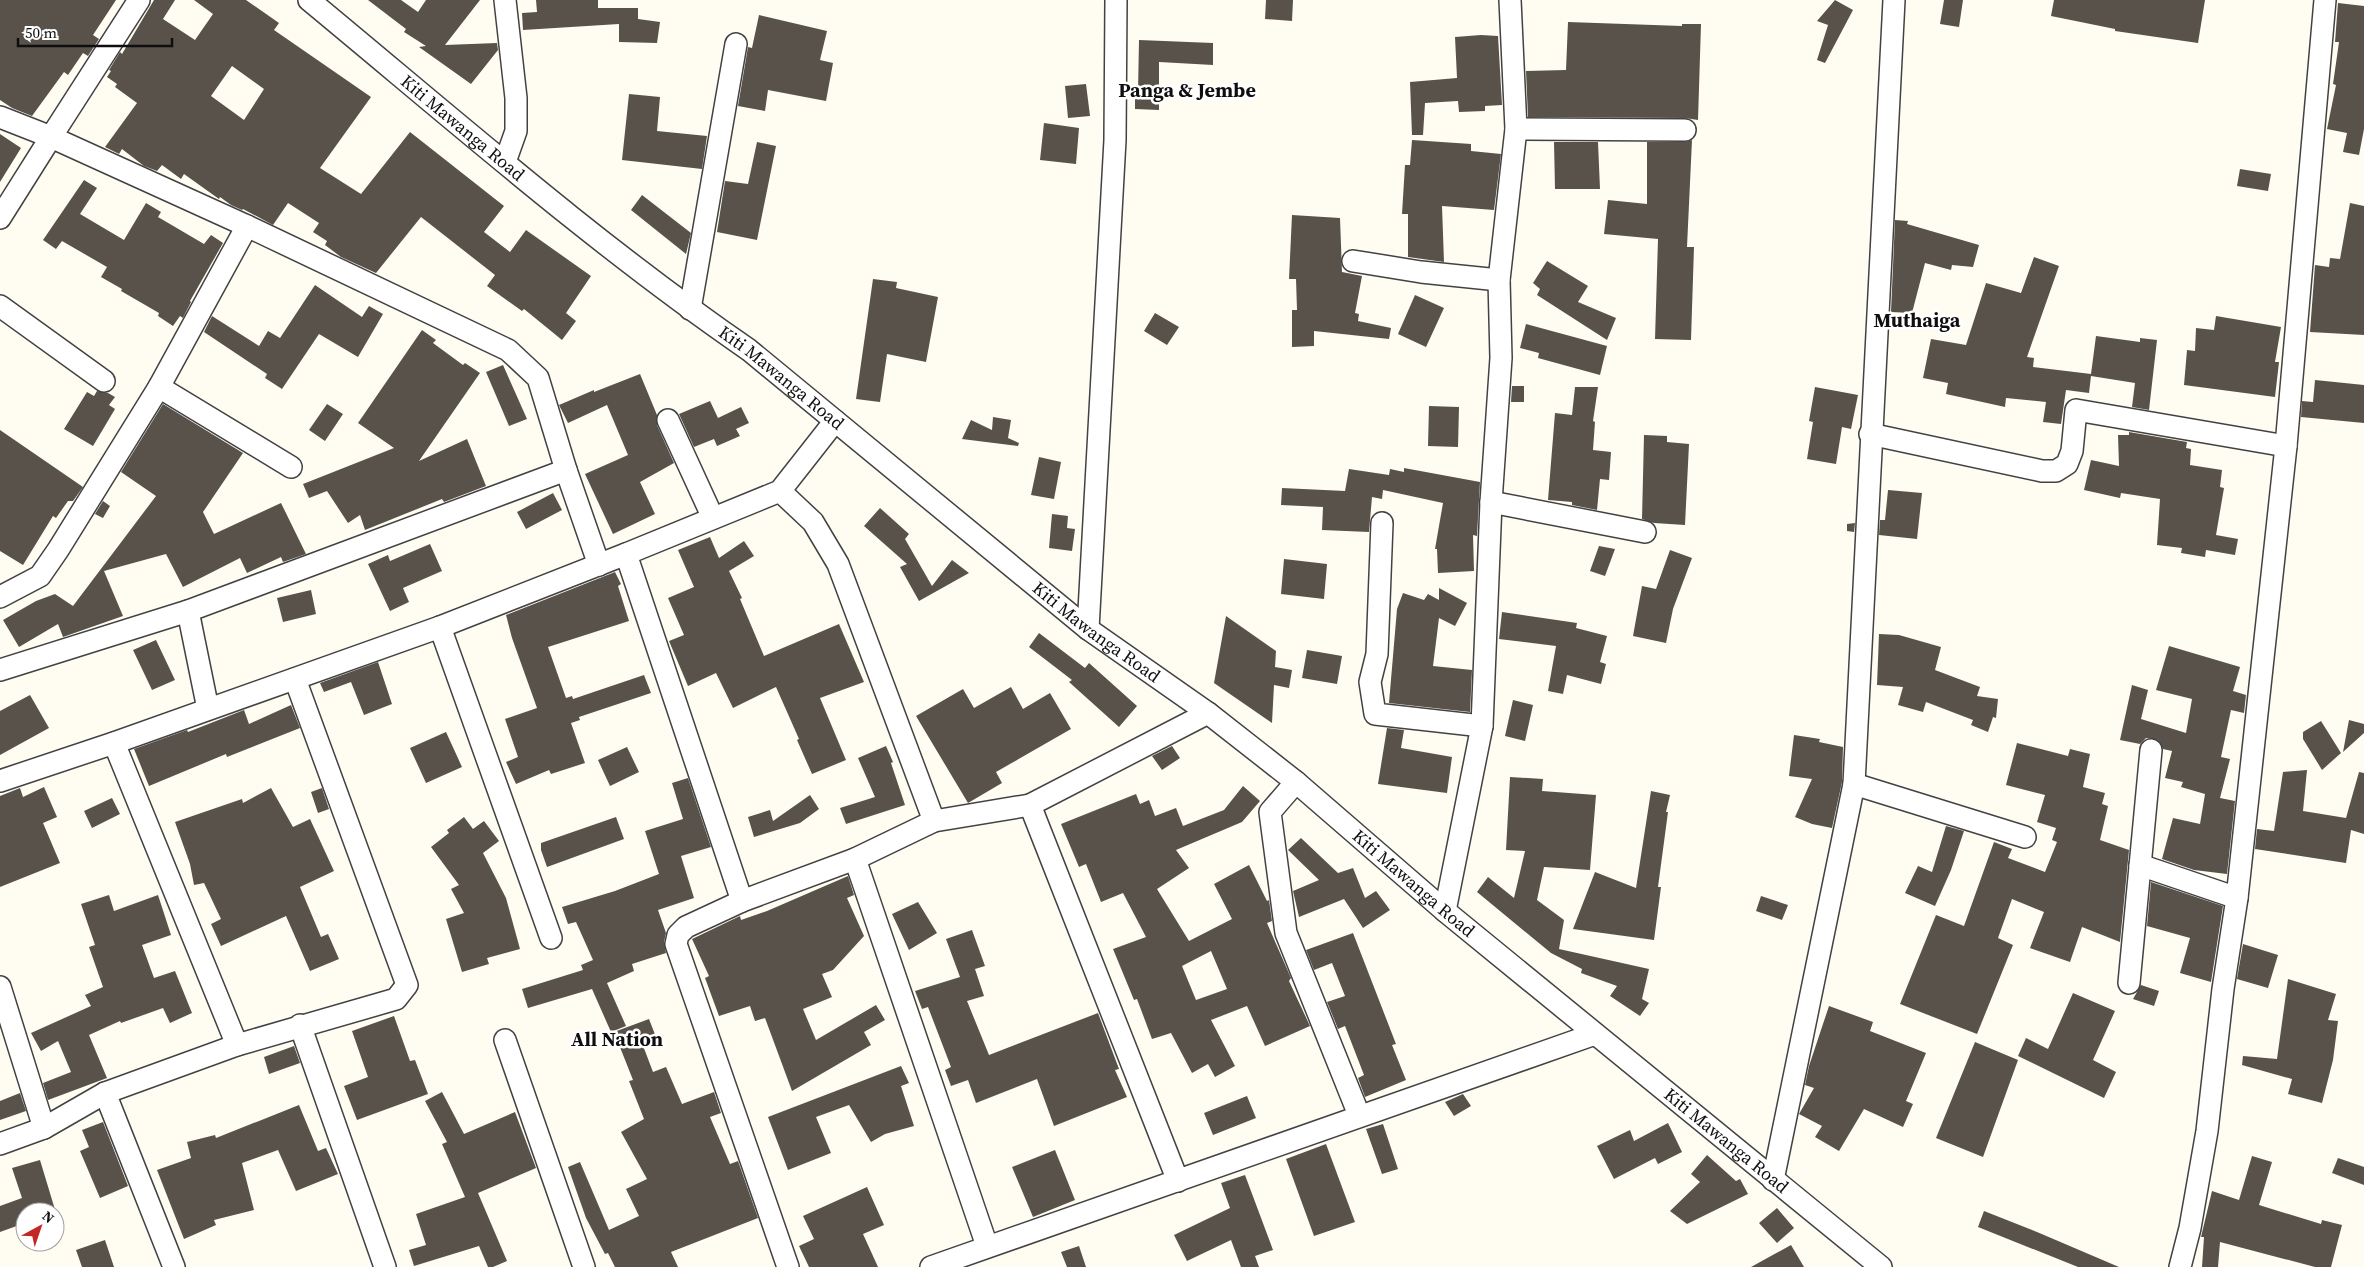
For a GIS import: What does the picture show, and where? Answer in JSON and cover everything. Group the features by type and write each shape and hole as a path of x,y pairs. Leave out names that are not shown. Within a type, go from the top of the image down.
{"street":[{"path":"0,218 139,0"},
{"name":"Kiti Mawanga Road","path":"309,0 505,162 690,309 749,350 1088,629 1208,713 1296,782 1445,911 1877,1266"},
{"path":"505,0 516,98 516,132 505,162"},
{"path":"1088,629 1115,140 1116,0"},
{"path":"1445,911 1482,726 1492,502 1501,358 1499,280 1516,129 1510,0"},
{"path":"1773,1180 1854,784 1870,434 1894,0"},
{"path":"2180,1267 2190,1228 2206,1131 2223,989 2237,898 2286,446 2325,0"},
{"path":"690,309 736,44"},
{"path":"0,117 51,137 247,226 508,350 538,378 566,470 599,565"},
{"path":"1516,129 1685,130"},
{"path":"0,597 40,576 159,387 247,226"},
{"path":"1353,261 1421,272 1499,280"},
{"path":"0,306 104,381"},
{"path":"159,387 291,467"},
{"path":"1870,434 2042,471 2056,471 2067,464 2072,451 2076,410 2286,446"},
{"path":"668,420 713,518"},
{"path":"0,781 114,743 440,627 780,491 835,421"},
{"path":"0,670 188,611 566,470"},
{"path":"780,491 814,522 838,564 934,821"},
{"path":"1492,502 1645,532"},
{"path":"1382,522 1377,654 1370,682 1374,714 1482,726"},
{"path":"626,554 742,901"},
{"path":"188,611 208,709"},
{"path":"440,627 551,938"},
{"path":"0,1144 44,1128 105,1093 237,1045 300,1025 396,999 407,986 295,679"},
{"path":"788,1267 676,944 678,935 686,927 742,901 855,859 934,821 1030,805 1208,713"},
{"path":"114,743 237,1045"},
{"path":"2129,983 2151,750"},
{"path":"1296,782 1270,812 1286,933 1359,1115"},
{"path":"1854,784 2024,837"},
{"path":"1030,805 1178,1182"},
{"path":"855,859 987,1246"},
{"path":"2140,865 2237,898"},
{"path":"0,988 44,1128"},
{"path":"300,1025 385,1267"},
{"path":"932,1267 987,1246 1178,1182 1359,1115 1595,1034"},
{"path":"505,1040 584,1267"},
{"path":"105,1093 174,1267"}],"building":[{"path":"0,0 116,0 93,35 99,39 88,56 83,53 68,75 64,72 32,116 12,108 0,100"},
{"path":"154,0 175,0 163,19 195,40 213,14 194,0 246,0 279,23 274,30 371,97 320,168 361,194 410,132 504,206 484,232 510,252 526,230 591,276 566,313 576,321 562,340 524,309 522,311 487,286 495,275 421,217 376,273 341,257 325,245 327,241 313,232 319,223 288,203 273,225 243,209 231,205 220,197 219,199 184,174 181,179 162,165 157,171 144,166 122,149 119,154 105,147 137,103 115,87 117,84 107,77 120,52 122,54","holes":["232,66 264,89 244,120 211,96"]},
{"path":"368,0 401,0 418,12 426,0 480,0 445,45 497,43 498,50 471,84 419,47 426,46 404,32 406,29"},
{"path":"536,0 598,0 598,8 638,8 638,19 660,22 657,43 619,42 619,24 523,30 522,13 537,12"},
{"path":"1266,0 1293,0 1292,21 1265,19"},
{"path":"1835,0 1853,10 1825,63 1817,60 1828,25 1817,21"},
{"path":"1944,0 1963,0 1959,27 1940,24"},
{"path":"2054,0 2205,0 2198,43 2115,31 2115,29 2051,16"},
{"path":"2338,3 2364,6 2364,129 2359,155 2343,152 2347,133 2327,129 2336,85 2333,84 2339,42 2335,42"},
{"path":"759,15 827,31 820,60 833,63 826,101 768,90 765,111 738,106 748,47 752,48"},
{"path":"1568,22 1682,26 1682,24 1701,24 1698,120 1685,118 1528,117 1526,71 1566,70"},
{"path":"1498,36 1502,105 1485,106 1485,111 1459,112 1458,101 1425,103 1423,135 1412,135 1410,82 1457,78 1455,37"},
{"path":"1139,40 1213,43 1213,65 1159,62 1159,110 1135,109 1135,91 1138,92"},
{"path":"1086,84 1090,116 1068,118 1065,86"},
{"path":"629,94 660,97 657,131 707,136 702,169 622,160"},
{"path":"1044,123 1079,128 1076,164 1040,160"},
{"path":"0,134 21,148 0,182"},
{"path":"1412,140 1471,144 1471,151 1501,154 1494,210 1442,206 1444,262 1408,257 1408,214 1402,214 1405,165 1410,165"},
{"path":"1692,140 1687,247 1694,247 1691,340 1655,339 1658,239 1604,234 1608,200 1647,204 1647,142 1685,142"},
{"path":"757,142 776,146 757,240 717,232 725,181 748,184"},
{"path":"1554,142 1598,142 1600,189 1555,189"},
{"path":"2240,169 2271,174 2268,191 2237,186"},
{"path":"84,180 97,188 80,214 124,240 146,203 161,212 158,217 204,244 211,235 223,243 190,301 183,318 180,316 173,326 158,316 159,313 101,277 107,267 62,241 56,249 43,240"},
{"path":"642,195 691,233 686,254 631,210"},
{"path":"2350,203 2364,206 2364,335 2310,332 2315,265 2329,267 2330,258 2340,259"},
{"path":"1292,215 1340,218 1342,272 1362,276 1355,313 1359,314 1358,321 1391,328 1389,339 1314,331 1314,346 1292,347 1292,310 1297,310 1296,279 1289,279"},
{"path":"1895,220 1908,221 1907,224 1979,245 1973,267 1952,265 1951,270 1925,263 1912,313 1891,312"},
{"path":"2034,257 2059,266 2027,357 2034,358 2033,367 2091,374 2096,336 2140,342 2140,338 2157,340 2149,410 2132,407 2135,383 2091,376 2089,393 2066,390 2061,424 2043,422 2046,402 2006,398 2005,407 1946,394 1948,383 1923,378 1931,339 1966,345 1986,283 2021,293"},
{"path":"1547,261 1588,286 1578,302 1616,318 1607,340 1537,295 1540,289 1533,283"},
{"path":"873,279 897,282 896,288 938,297 926,362 887,354 880,402 856,399"},
{"path":"315,285 362,317 369,306 383,314 358,357 319,334 282,389 265,378 267,374 204,332 212,316 259,346 268,331 280,338"},
{"path":"1415,295 1444,308 1426,347 1398,334"},
{"path":"1155,313 1179,327 1167,345 1144,331"},
{"path":"2216,316 2281,327 2275,362 2279,362 2275,397 2184,385 2187,350 2195,351 2196,328 2214,330"},
{"path":"1526,324 1607,346 1600,375 1538,358 1539,353 1520,348"},
{"path":"422,330 436,340 433,343 463,365 465,363 480,373 419,461 467,439 486,486 444,502 442,499 365,530 360,515 348,523 327,491 309,498 303,484 394,448 358,423"},
{"path":"503,365 527,419 509,426 486,372"},
{"path":"640,374 657,415 657,425 674,463 640,482 655,514 613,534 585,474 628,455 607,405 568,423 559,405"},
{"path":"2315,380 2364,385 2364,423 2301,417 2302,401 2313,402"},
{"path":"1512,386 1524,386 1524,402 1511,402"},
{"path":"1575,387 1598,387 1593,421 1595,422 1593,450 1611,452 1609,480 1600,479 1597,510 1572,505 1572,502 1548,500 1555,413 1572,415"},
{"path":"1815,387 1858,395 1851,429 1842,427 1836,464 1807,459 1813,422 1809,421"},
{"path":"97,391 108,393 115,397 109,405 115,409 93,446 64,429 87,392 94,396"},
{"path":"710,401 718,418 741,407 749,423 736,429 740,436 717,446 714,439 694,447 679,414"},
{"path":"163,404 243,453 203,512 214,534 281,503 306,554 283,562 281,557 247,573 240,558 183,587 166,554 104,571 123,616 63,637 58,624 19,647 3,620 36,601 55,594 73,606 156,496 121,472"},
{"path":"327,404 343,414 325,441 309,430"},
{"path":"1429,406 1459,407 1458,447 1428,446"},
{"path":"993,417 1011,420 1008,438 1019,443 1018,446 962,439 971,420 992,430"},
{"path":"0,430 83,487 73,501 68,501 56,518 53,516 23,565 0,551"},
{"path":"2129,432 2187,442 2186,448 2191,449 2190,465 2222,470 2220,487 2224,488 2216,535 2238,539 2235,555 2206,550 2205,557 2181,553 2182,548 2157,545 2160,499 2121,493 2120,498 2084,490 2091,460 2119,466 2118,435 2129,435"},
{"path":"1644,435 1667,436 1667,442 1689,444 1685,525 1654,523 1642,519"},
{"path":"1039,457 1061,462 1054,499 1031,495"},
{"path":"1404,468 1480,482 1477,536 1473,535 1474,571 1438,573 1437,549 1435,549 1443,503 1383,490 1382,499 1372,497 1369,532 1322,530 1323,507 1281,505 1282,488 1345,491 1349,469 1389,475 1390,469 1404,472"},
{"path":"1888,490 1922,493 1917,539 1879,535 1880,520 1885,520"},
{"path":"553,493 562,510 526,529 517,512"},
{"path":"103,501 110,506 103,518 95,514"},
{"path":"880,508 909,534 905,539 932,586 952,560 969,573 919,601 900,567 907,564 864,526"},
{"path":"1052,514 1068,516 1067,528 1075,529 1072,551 1049,548"},
{"path":"1855,523 1854,532 1847,531 1847,524"},
{"path":"710,537 719,558 744,541 754,556 729,571 742,598 740,599 764,656 839,624 864,682 820,698 846,760 812,774 776,687 733,708 716,673 688,686 669,641 684,635 668,598 694,587 678,550"},
{"path":"430,544 442,571 403,588 409,602 390,611 368,564 388,555 390,561"},
{"path":"1599,546 1615,549 1605,576 1590,571"},
{"path":"1670,550 1692,558 1673,609 1666,643 1633,636 1642,586 1656,589"},
{"path":"1284,559 1327,564 1324,599 1281,594"},
{"path":"615,572 621,584 618,586 629,621 548,647 566,698 572,696 573,699 644,675 651,693 579,717 580,720 571,723 585,763 551,774 549,770 516,784 506,762 518,757 505,719 537,708 512,638 506,615"},
{"path":"1439,588 1467,603 1455,626 1439,618 1433,666 1472,670 1470,712 1389,703 1397,609 1403,593 1424,600 1428,594 1439,600"},
{"path":"311,590 316,614 283,622 277,598"},
{"path":"1502,612 1577,623 1576,628 1607,636 1600,662 1606,664 1601,684 1567,675 1563,694 1548,691 1556,646 1499,639"},
{"path":"1226,616 1276,651 1275,667 1292,670 1289,688 1274,685 1272,723 1214,683"},
{"path":"1039,633 1085,668 1089,663 1137,706 1119,727 1069,682 1072,680 1029,647"},
{"path":"1879,634 1899,635 1941,647 1935,670 1980,687 1977,696 1998,699 1996,718 1993,717 1988,732 1971,725 1973,720 1926,702 1923,712 1898,705 1903,687 1877,685"},
{"path":"156,640 175,680 152,690 133,650"},
{"path":"2169,646 2240,667 2233,691 2246,695 2244,713 2231,710 2221,757 2230,759 2220,798 2235,801 2227,874 2194,870 2162,859 2173,818 2200,824 2205,794 2181,787 2183,782 2165,778 2172,751 2163,749 2158,740 2146,738 2140,744 2120,740 2132,685 2148,690 2141,719 2186,733 2192,699 2156,690"},
{"path":"1307,650 1342,656 1337,684 1302,678"},
{"path":"378,662 392,704 364,715 351,682 324,692 320,683"},
{"path":"1011,687 1023,709 1050,693 1071,729 996,772 1002,783 968,803 916,716 963,689 974,708"},
{"path":"30,695 49,728 0,755 0,711"},
{"path":"1513,700 1533,705 1525,741 1505,736"},
{"path":"291,705 300,728 227,757 226,754 149,786 134,749 187,730 188,732 244,710 249,724"},
{"path":"2349,720 2364,724 2364,733 2343,752"},
{"path":"2321,721 2341,753 2322,770 2303,739 2303,732"},
{"path":"1387,728 1404,730 1401,748 1452,757 1447,793 1378,784"},
{"path":"446,732 462,767 426,783 410,748"},
{"path":"1794,735 1820,739 1819,742 1843,747 1842,782 1832,828 1812,824 1795,817 1812,779 1789,776"},
{"path":"2017,743 2068,756 2070,749 2090,754 2083,787 2105,793 2102,804 2108,806 2100,840 2129,850 2120,942 2082,927 2070,962 2030,948 2044,912 2012,899 1998,938 2013,945 1977,1034 1900,1004 1936,915 1964,926 1994,842 2012,849 2008,858 2045,872 2057,842 2052,840 2056,828 2037,822 2045,795 2006,785"},
{"path":"886,746 893,762 891,763 905,805 846,824 840,808 875,797 858,758"},
{"path":"1172,746 1180,758 1162,770 1152,756"},
{"path":"627,747 639,772 610,786 598,760"},
{"path":"2307,770 2303,811 2346,818 2359,772 2364,773 2364,834 2351,830 2346,863 2255,849 2257,829 2274,831 2283,772"},
{"path":"1510,777 1543,779 1542,791 1596,795 1590,870 1544,867 1537,900 1564,920 1559,949 1649,969 1642,999 1649,1003 1640,1016 1610,996 1617,986 1581,973 1582,969 1551,953 1477,892 1488,877 1514,898 1525,851 1506,850"},
{"path":"688,778 711,847 681,856 694,898 658,910 666,933 664,942 666,953 632,964 634,971 607,983 626,1026 611,1032 592,989 528,1008 522,989 583,970 581,965 593,960 576,922 568,924 562,907 615,891 659,874 645,831 683,819 672,783"},
{"path":"1243,786 1260,801 1242,822 1176,850 1189,868 1157,889 1189,941 1232,919 1214,884 1249,865 1267,901 1269,900 1272,921 1267,923 1291,978 1289,981 1310,1026 1265,1046 1247,1006 1211,1020 1235,1066 1215,1077 1208,1064 1192,1073 1171,1033 1152,1039 1137,999 1134,1000 1113,949 1146,937 1123,893 1101,902 1086,864 1079,867 1061,824 1136,794 1140,804 1149,800 1155,816 1176,808 1183,826 1224,810","holes":["1211,951 1227,989 1196,1000 1182,966"]},
{"path":"44,787 57,817 43,823 60,863 0,887 0,796 20,788 23,797"},
{"path":"271,788 293,827 310,819 334,871 300,887 321,937 328,934 339,959 310,971 286,916 221,946 211,924 221,919 204,883 194,885 190,864 175,822 242,799 243,803"},
{"path":"322,788 329,809 318,813 311,792"},
{"path":"1651,791 1670,795 1666,812 1668,812 1658,887 1661,887 1654,940 1573,929 1595,872 1636,888"},
{"path":"810,795 819,809 800,823 754,837 748,817 770,810 773,821"},
{"path":"112,798 120,814 92,828 84,811"},
{"path":"464,817 473,829 484,821 499,841 483,853 506,898 520,949 487,958 489,964 462,972 446,919 464,913 451,889 459,885 431,847 449,833 447,830"},
{"path":"616,817 624,839 547,867 541,850 541,843"},
{"path":"1946,826 1964,831 1951,870 1935,906 1905,893 1918,866 1932,872"},
{"path":"1301,838 1338,873 1353,868 1365,898 1376,891 1390,910 1363,928 1344,899 1299,917 1293,891 1319,880 1288,850"},
{"path":"848,876 854,895 847,898 864,936 833,970 822,974 832,997 803,1009 816,1040 876,1005 885,1020 864,1032 871,1045 792,1091 765,1018 755,1021 750,1006 719,1016 705,978 709,976 692,939 740,916 741,920 767,911"},
{"path":"2151,882 2223,906 2211,982 2180,973 2190,938 2147,926"},
{"path":"109,895 114,911 158,895 171,935 142,945 154,978 175,971 192,1013 170,1023 163,1008 121,1023 120,1021 89,1035 107,1078 48,1100 43,1083 71,1072 58,1041 41,1051 31,1033 91,1006 85,995 103,987 89,947 95,945 81,904"},
{"path":"1761,896 1788,905 1782,920 1756,911"},
{"path":"918,902 937,933 909,950 892,914"},
{"path":"972,930 985,966 975,969 984,996 967,1001 989,1055 1098,1013 1119,1069 1115,1070 1127,1097 1054,1126 1037,1079 976,1103 968,1080 951,1086 945,1070 951,1067 928,1007 922,1009 915,991 960,977 946,939"},
{"path":"1353,933 1396,1044 1392,1045 1406,1080 1365,1097 1358,1078 1364,1075 1345,1026 1338,1029 1327,1002 1345,996 1332,963 1314,970 1306,950"},
{"path":"2243,944 2278,955 2268,988 2237,979"},
{"path":"2288,979 2336,994 2328,1020 2338,1021 2333,1060 2322,1103 2288,1094 2292,1079 2242,1065 2243,1056 2277,1059"},
{"path":"2141,985 2159,991 2154,1006 2133,999"},
{"path":"2073,993 2115,1011 2093,1060 2116,1072 2104,1098 2018,1056 2026,1038 2048,1049"},
{"path":"1829,1006 1873,1022 1870,1031 1926,1053 1906,1101 1913,1104 1903,1127 1864,1109 1839,1151 1815,1137 1822,1126 1799,1114 1814,1088 1805,1085 1809,1066"},
{"path":"394,1016 410,1061 415,1060 428,1094 357,1120 344,1086 368,1077 352,1031"},
{"path":"649,1019 656,1037 642,1043 653,1072 666,1067 682,1104 714,1092 721,1113 710,1117 730,1164 738,1161 758,1218 671,1252 678,1267 615,1267 608,1253 605,1254 586,1218 568,1167 580,1162 609,1230 639,1216 626,1189 647,1179 621,1132 644,1119 629,1081 633,1080 614,1032"},
{"path":"1975,1042 2018,1060 1983,1157 1936,1138"},
{"path":"294,1046 300,1063 269,1074 264,1057"},
{"path":"901,1066 909,1083 901,1086 914,1126 885,1134 871,1142 849,1105 816,1117 831,1153 788,1170 768,1117"},
{"path":"442,1092 464,1134 515,1112 536,1168 478,1193 507,1261 493,1267 488,1267 479,1246 414,1266 409,1250 426,1245 416,1214 465,1197 442,1144 447,1142 425,1101"},
{"path":"20,1093 26,1111 0,1120 0,1101"},
{"path":"1463,1094 1471,1106 1454,1116 1445,1102"},
{"path":"1247,1096 1256,1118 1213,1135 1204,1113"},
{"path":"299,1105 318,1151 326,1148 338,1174 296,1191 278,1150 242,1163 254,1210 214,1220 216,1225 184,1239 157,1170 191,1158 187,1142 215,1135 216,1138"},
{"path":"103,1122 128,1186 100,1198 80,1151 89,1147 82,1130"},
{"path":"1668,1123 1682,1152 1658,1164 1655,1158 1614,1179 1597,1146 1630,1130 1634,1141"},
{"path":"1383,1124 1398,1169 1382,1174 1366,1129"},
{"path":"1326,1144 1355,1222 1314,1236 1286,1159"},
{"path":"1055,1150 1075,1200 1033,1217 1012,1167"},
{"path":"1707,1155 1736,1181 1740,1179 1748,1194 1687,1224 1670,1211 1700,1182 1691,1174"},
{"path":"2252,1156 2272,1162 2259,1205 2321,1224 2322,1220 2342,1225 2331,1267 2315,1267 2220,1242 2218,1267 2202,1267 2204,1237 2201,1237 2212,1191 2239,1200"},
{"path":"2338,1158 2364,1167 2364,1185 2332,1173"},
{"path":"40,1160 53,1202 15,1202 15,1227 0,1232 0,1206 22,1198 12,1168"},
{"path":"1245,1175 1273,1250 1255,1256 1259,1267 1241,1267 1231,1240 1187,1261 1174,1235 1230,1208 1221,1183"},
{"path":"867,1187 884,1225 863,1234 878,1267 809,1267 799,1246 814,1239 803,1216"},
{"path":"1777,1208 1794,1228 1777,1243 1759,1223"},
{"path":"1984,1211 2119,1267 2078,1267 1978,1227"},
{"path":"105,1240 114,1267 82,1267 76,1250"},
{"path":"1791,1245 1804,1267 1751,1267"},
{"path":"1079,1246 1086,1267 1067,1267 1061,1252"}],"district":[{"name":"Panga & Jembe","path":"1187,90"},
{"name":"Muthaiga","path":"1917,320"},
{"name":"All Nation","path":"617,1039"}]}
